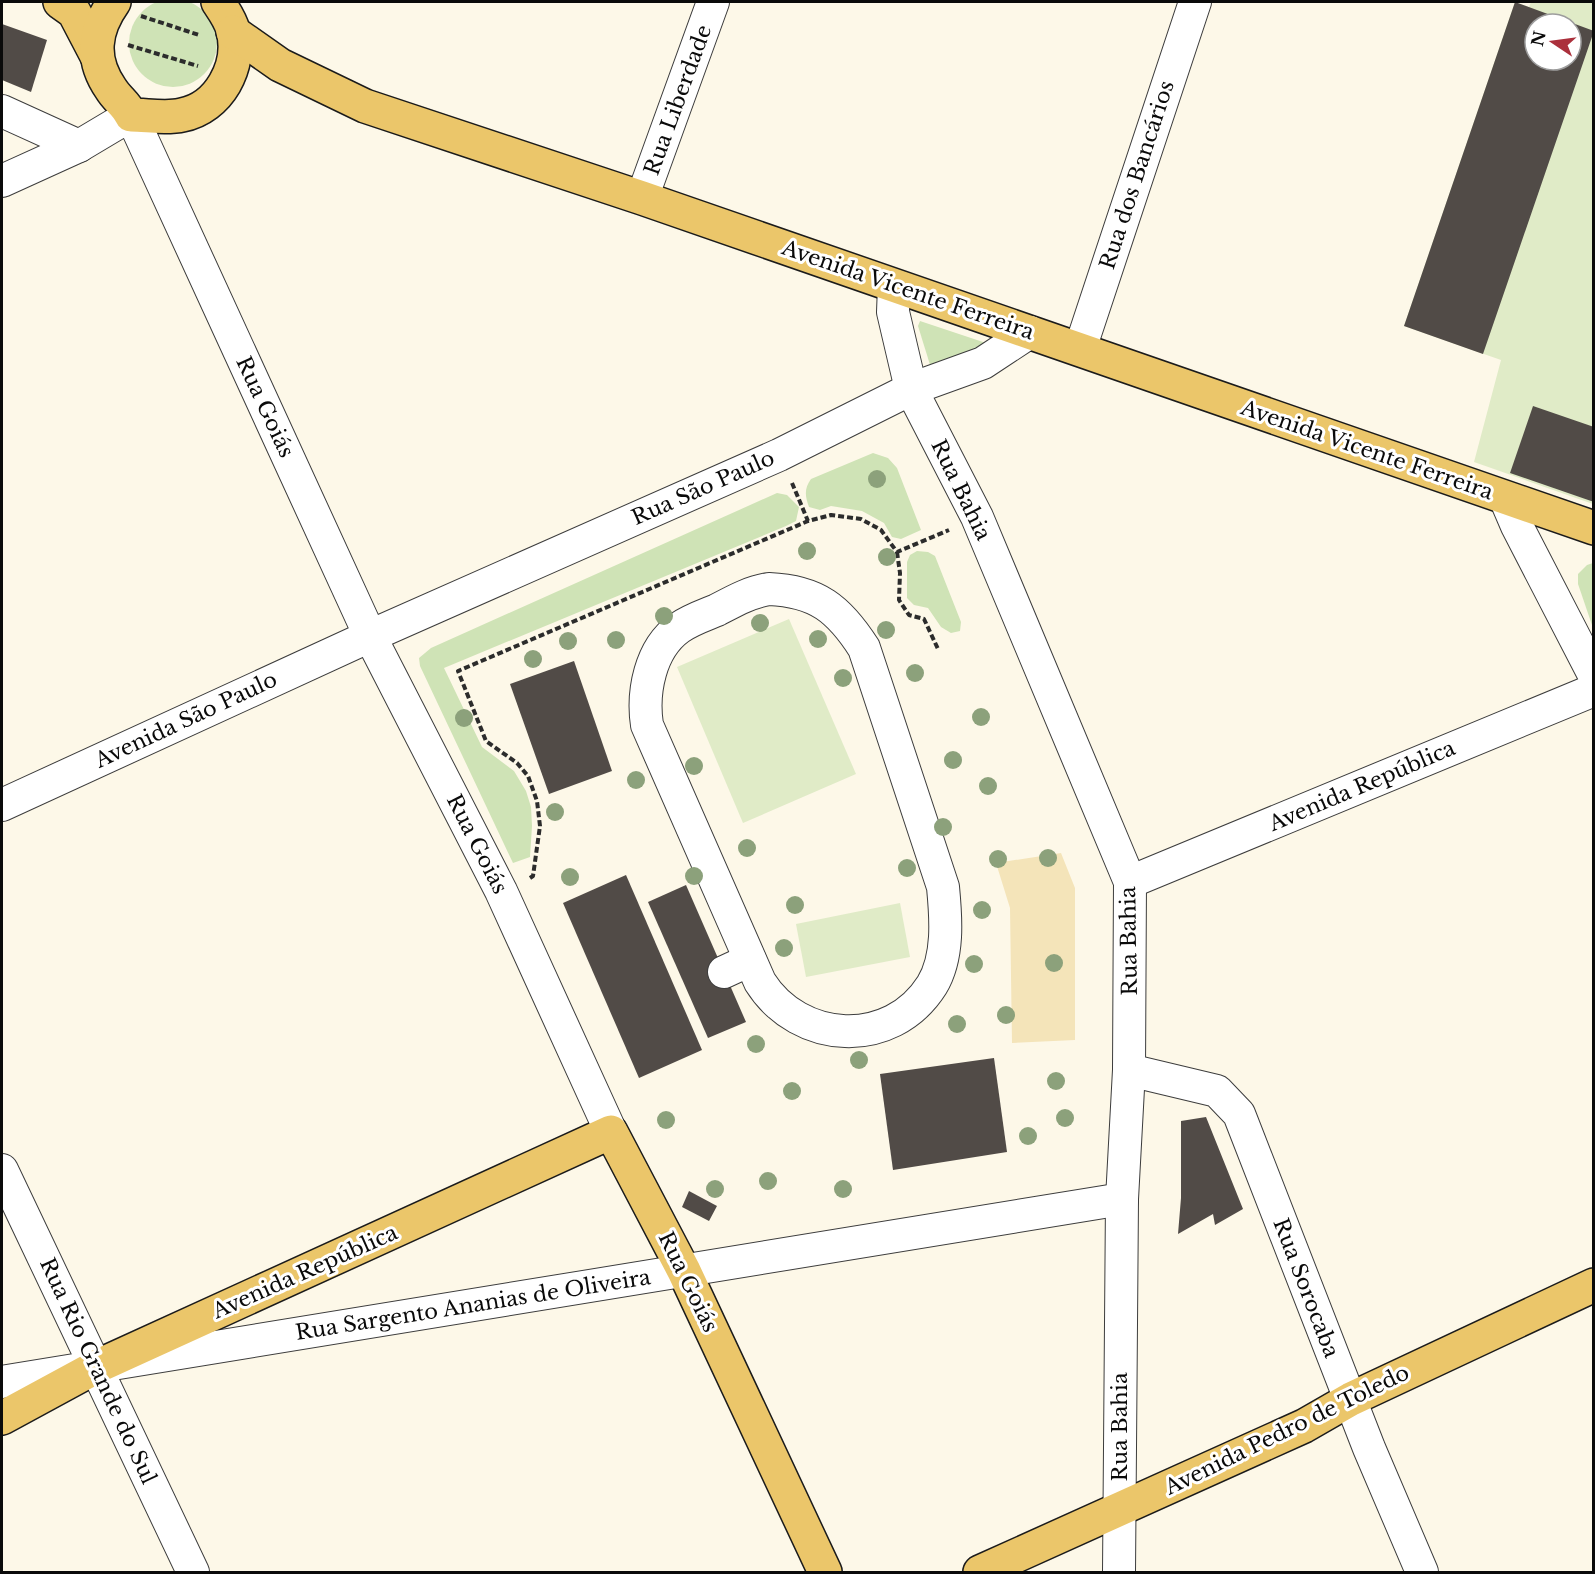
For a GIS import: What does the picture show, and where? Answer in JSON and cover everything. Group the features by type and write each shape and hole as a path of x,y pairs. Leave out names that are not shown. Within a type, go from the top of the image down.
{"main road":[{"path":"60,2 74,12 112,92 126,105 131,115 181,116 201,108 217,94 229,76 235,54 229,13"},
{"path":"100,65 97,36 103,17 126,8"},
{"name":"Avenida Vicente Ferreira","path":"229,13 280,65 365,106 642,198 1593,528"},
{"name":"Rua Goiás","path":"611,1132 684,1271 825,1572"},
{"name":"Avenida República","path":"2,1418 96,1367 611,1132"},
{"name":"Avenida Pedro de Toledo","path":"980,1572 1304,1426 1351,1399 1593,1285"}],"street":[{"name":"Rua Liberdade","path":"642,198 713,2"},
{"name":"Rua dos Bancários","path":"1080,349 1195,2"},
{"path":"2,111 79,146"},
{"path":"2,181 79,146 131,115"},
{"name":"Rua Goiás","path":"131,115 370,636 501,891 611,1132"},
{"name":"Rua Bahia","path":"894,286 893,312 911,389 977,517 1130,882 1129,1070 1122,1199 1119,1572"},
{"name":"Rua São Paulo","path":"370,636 779,455 911,389 983,363 1030,332"},
{"path":"1505,498 1593,675"},
{"path":"782,589 817,599 833,610 845,620 864,648 943,886 946,918 941,964 932,984 902,1015 882,1027 844,1032 824,1029 787,1012 737,966 647,725 645,708 647,686 664,644 680,628 754,592 782,589"},
{"name":"Avenida São Paulo","path":"2,805 370,636"},
{"name":"Avenida República","path":"1130,882 1593,690"},
{"name":"Rua Sorocaba","path":"1129,1070 1217,1091 1239,1114 1369,1448 1422,1572"},
{"name":"Rua Rio Grande do Sul","path":"2,1170 193,1572"},
{"name":"Rua Sargento Ananias de Oliveira","path":"2,1382 1122,1199"}],"path":[{"path":"126,8 217,41 229,13"},
{"path":"100,65 128,45 229,76"},
{"path":"779,455 808,521"},
{"path":"897,552 900,600 909,615 924,620 938,649"}],"green space":[{"path":"173,-1 198,6 210,18 217,43 210,68 198,80 173,87 148,80 136,68 129,43 136,18 148,6"},
{"path":"1515,2 1529,7 1531,2 1593,2 1593,504 1474,462 1501,360 1404,326"},
{"path":"920,321 986,343 931,368 918,326"},
{"path":"873,453 888,458 897,468 921,530 901,539 892,537 884,523 862,511 831,506 820,510 809,507 806,493 811,479"},
{"path":"777,493 787,495 799,507 796,521 444,668 482,747 514,771 526,791 531,807 530,857 513,863 420,666 419,658 431,648"},
{"path":"917,551 928,552 935,556 961,622 960,631 951,633 941,627 928,608 914,605 907,598 907,562 910,555"},
{"path":"1594,563 1593,628 1578,584 1578,574 1587,565"},
{"path":"789,619 856,774 743,823 677,667"},
{"path":"900,903 910,957 806,977 796,924"}],"sand":[{"path":"1061,853 1075,888 1075,1040 1012,1043 1010,908 996,863"}],"building":[{"path":"1515,2 1542,12 1523,12 1523,72 1580,72 1483,354 1404,326"},
{"path":"2,24 47,40 31,92 2,80"},
{"path":"1583,27 1594,31 1583,63"},
{"path":"1533,406 1594,427 1594,502 1510,473"},
{"path":"574,661 612,771 549,794 510,684"},
{"path":"626,875 702,1050 639,1078 563,903"},
{"path":"686,885 746,1022 708,1038 648,902"},
{"path":"994,1058 1007,1152 893,1170 880,1074"},
{"path":"1206,1117 1243,1209 1215,1225 1213,1214 1178,1234 1181,1198 1181,1121"},
{"path":"689,1191 717,1206 709,1221 682,1207"}]}
